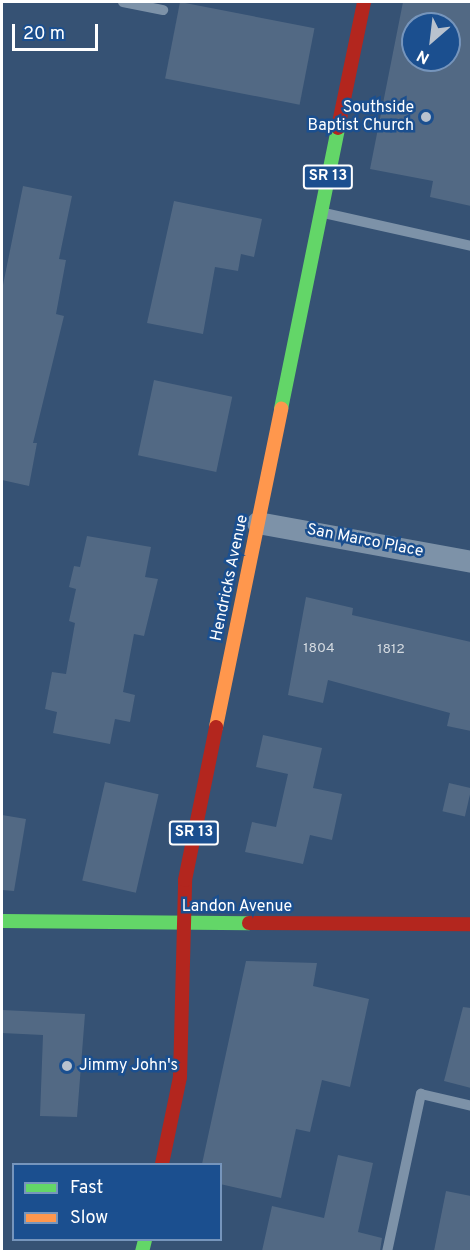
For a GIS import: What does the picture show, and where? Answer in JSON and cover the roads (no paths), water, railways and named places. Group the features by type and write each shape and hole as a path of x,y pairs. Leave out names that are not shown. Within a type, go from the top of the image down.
{"main road":[{"name":"Hendricks Avenue","path":"162,1163 180,1077 185,879 364,2"},
{"name":"Landon Avenue","path":"2,921 471,924"}],"street":[{"name":"San Marco Place","path":"258,523 471,562"}],"lane":[{"path":"123,2 163,10"},
{"path":"321,212 471,246"},
{"path":"387,1251 421,1094 471,1106"}],"place":[{"name":"Southside Baptist Church","path":"426,117"},
{"name":"Jimmy John's","path":"67,1066"}]}
